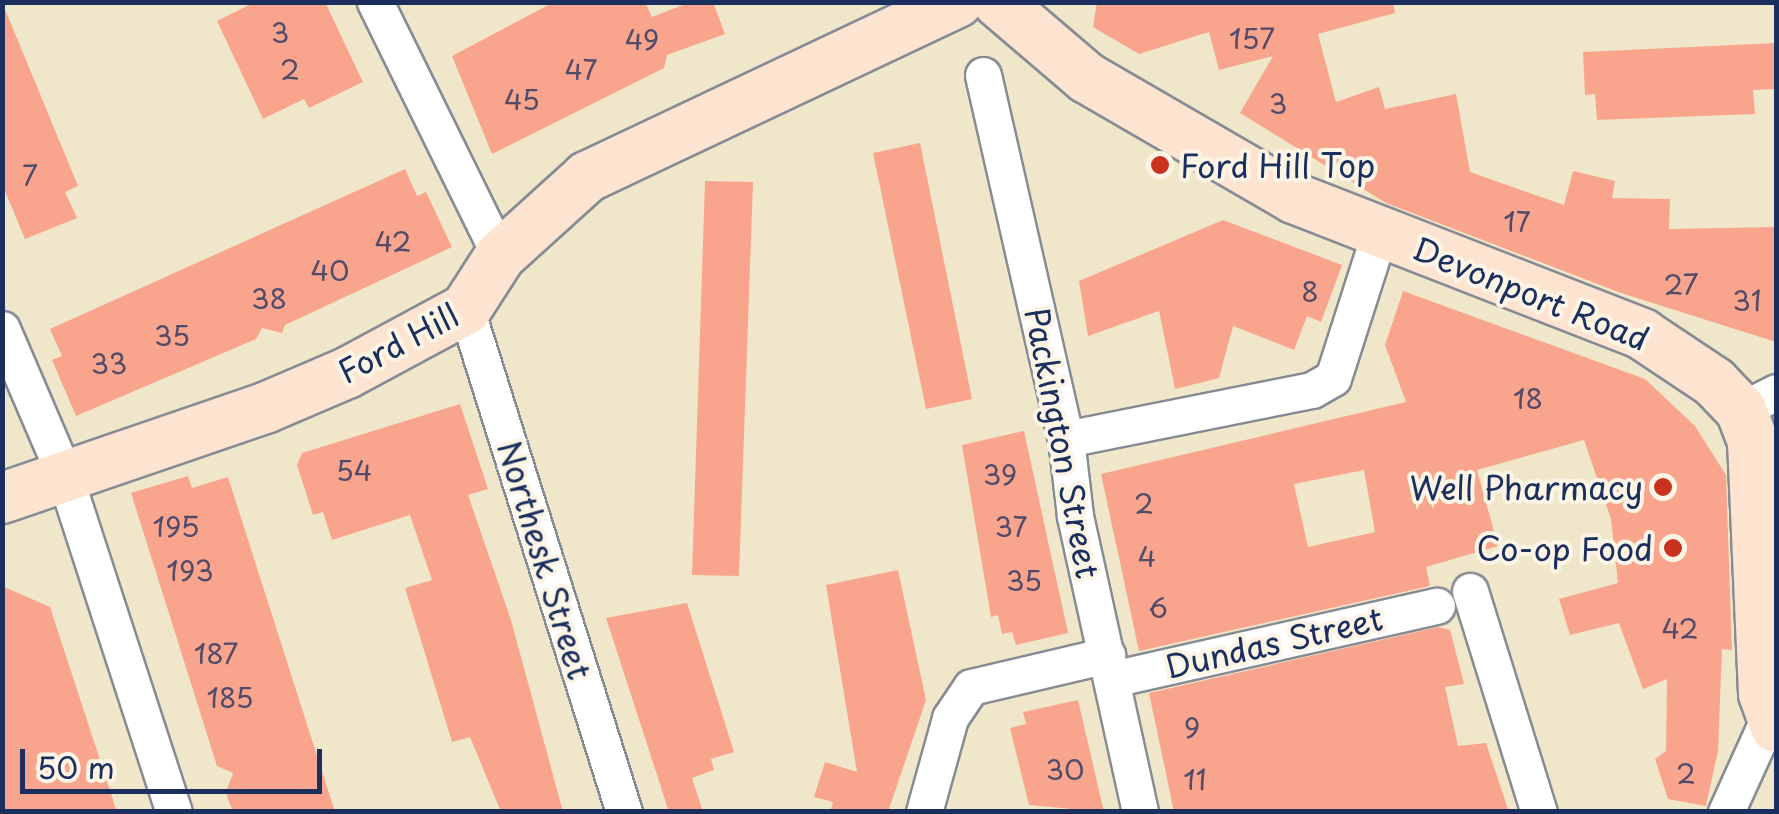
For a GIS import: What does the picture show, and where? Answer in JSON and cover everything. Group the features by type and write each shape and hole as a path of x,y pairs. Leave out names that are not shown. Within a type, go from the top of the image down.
{"main road":[{"name":"Ford Hill","path":"2,498 265,408 466,309 500,256 587,176 958,2"},
{"name":"Devonport Road","path":"1014,18 1087,78 1294,198 1642,334 1759,401 1753,442 1760,516 1759,623 1772,722"}],"street":[{"path":"375,2 500,256"},
{"name":"Packington Street","path":"983,75 1066,439 1075,516 1140,812"},
{"path":"1066,439 1312,390 1332,378 1380,232"},
{"name":"Northesk Street","path":"466,309 624,812"},
{"path":"2,329 64,474 174,812"},
{"path":"1470,591 1538,812"},
{"name":"Dundas Street","path":"1109,667 1436,606"},
{"path":"924,812 950,718 970,687 1109,667"},
{"path":"1726,812 1772,722"}],"building":[{"path":"2,2 78,186 65,192 77,218 25,239 2,184"},
{"path":"255,2 325,2 363,82 309,108 304,99 263,119 217,21"},
{"path":"554,2 645,2 652,17 691,2 713,2 725,34 667,55 664,68 492,154 452,56"},
{"path":"1097,2 1393,2 1395,13 1318,34 1336,102 1379,87 1385,109 1456,94 1470,172 1564,205 1573,171 1615,181 1612,198 1670,199 1669,229 1776,227 1776,342 1621,293 1386,203 1240,113 1273,56 1219,70 1209,32 1139,54 1093,27"},
{"path":"1776,43 1776,89 1753,90 1755,114 1597,120 1595,94 1585,95 1583,52"},
{"path":"920,143 972,399 926,409 873,153"},
{"path":"405,169 417,196 426,192 452,247 285,325 282,333 262,328 256,339 76,416 52,360 62,356 50,329"},
{"path":"705,181 753,182 739,576 692,575"},
{"path":"1223,220 1342,265 1321,322 1307,316 1294,350 1233,326 1219,378 1175,389 1159,311 1088,336 1079,281"},
{"path":"1403,291 1645,379 1695,426 1726,475 1732,650 1722,649 1718,751 1706,806 1668,799 1655,759 1666,751 1667,679 1643,689 1619,623 1570,635 1559,599 1618,583 1611,519 1584,440 1477,470 1498,546 1426,567 1430,586 1139,651 1101,474 1406,402 1385,345","holes":["1364,470 1375,532 1308,547 1294,484"]},
{"path":"460,404 488,489 468,495 511,620 563,812 501,812 470,737 452,742 405,588 432,580 410,515 332,540 323,512 313,515 297,465 302,453"},
{"path":"1024,431 1068,633 1016,645 1012,632 1002,634 998,615 991,617 962,445"},
{"path":"188,476 192,488 228,477 335,812 234,812 230,805 226,792 233,773 217,766 131,493"},
{"path":"898,570 926,700 888,812 830,812 833,802 814,797 825,762 857,772 826,585"},
{"path":"2,586 50,607 117,812 2,812"},
{"path":"687,603 734,752 711,759 714,770 692,778 703,812 669,812 606,618"},
{"path":"1438,627 1450,630 1464,684 1445,687 1458,746 1486,743 1509,812 1174,812 1149,693"},
{"path":"1078,700 1104,812 1029,805 1010,728 1026,724 1023,712"}],"place":[{"name":"Ford Hill Top","path":"1160,165"},
{"name":"Well Pharmacy","path":"1663,487"},
{"name":"Co-op Food","path":"1673,548"}]}
